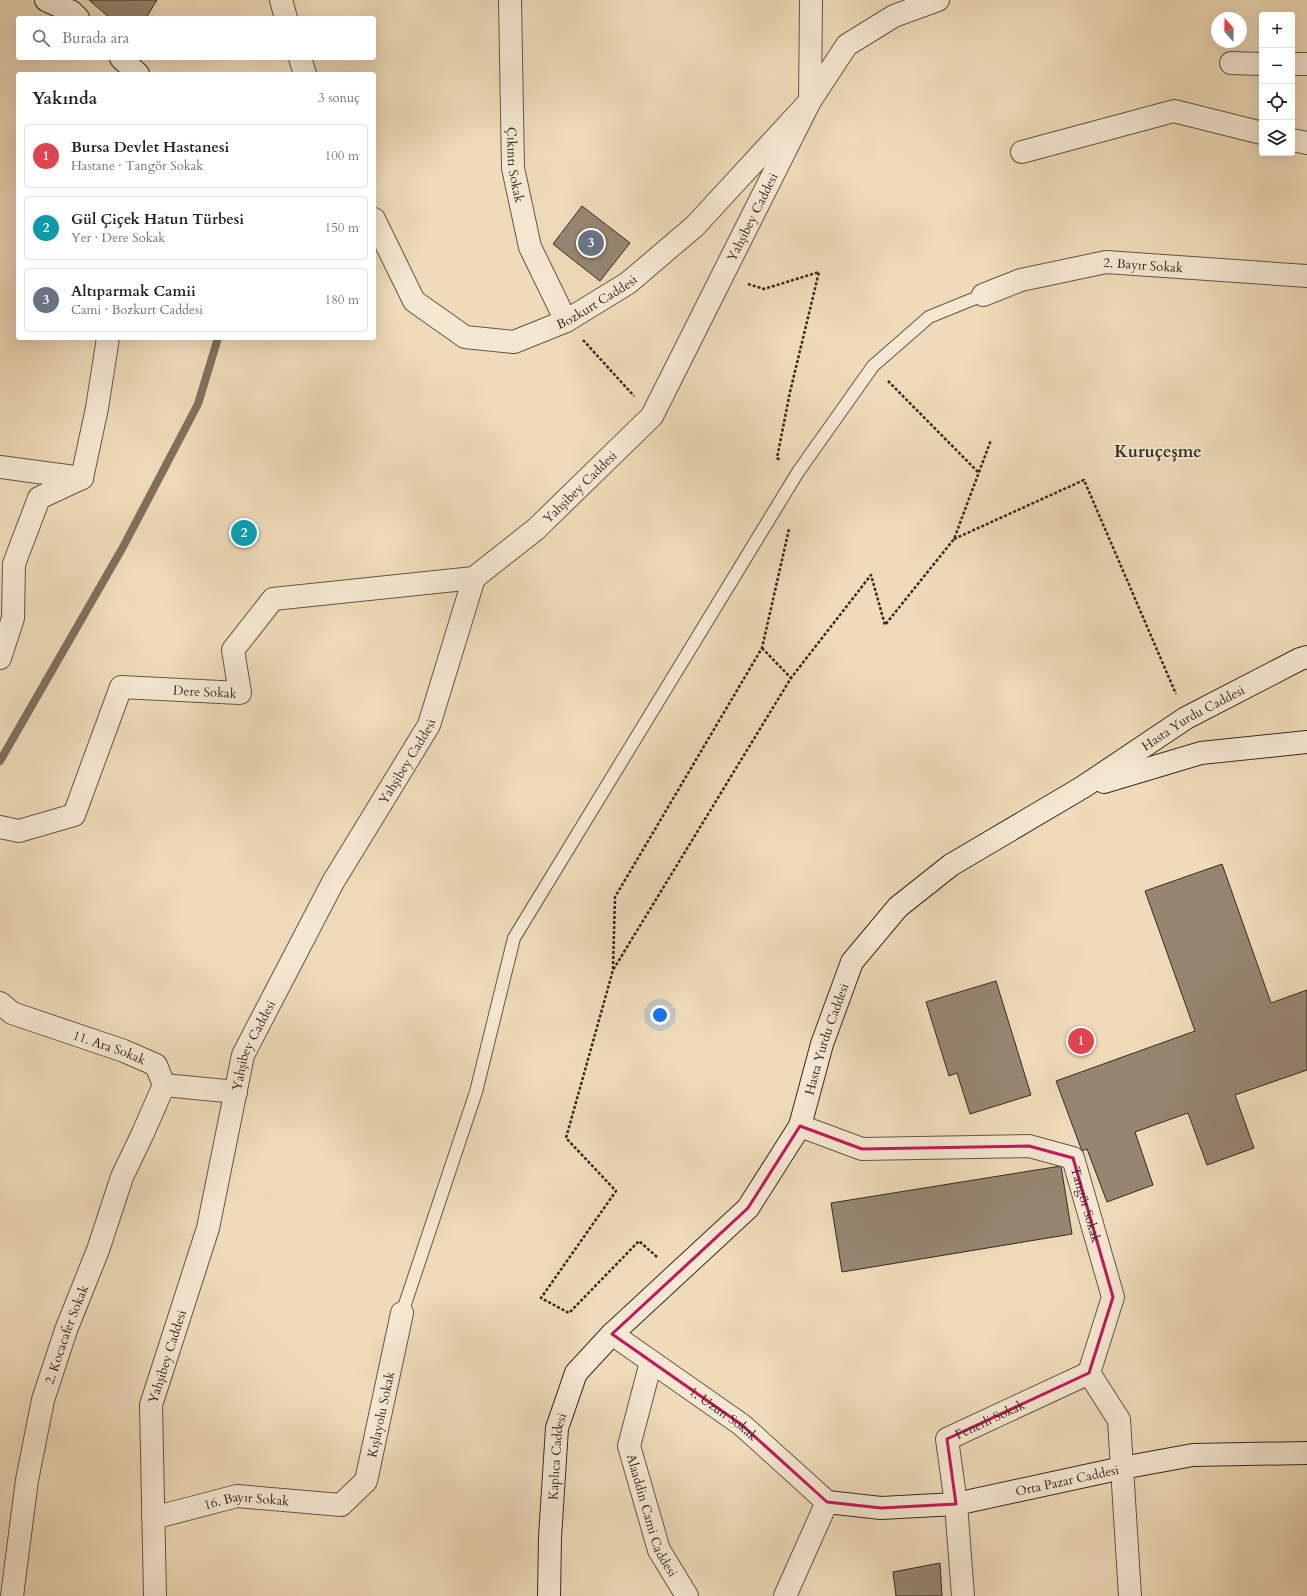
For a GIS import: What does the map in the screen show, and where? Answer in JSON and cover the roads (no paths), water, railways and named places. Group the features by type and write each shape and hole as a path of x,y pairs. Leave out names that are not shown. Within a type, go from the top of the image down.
{"street":[{"path":"46,0 72,12 76,16"},
{"path":"280,0 285,16"},
{"name":"Çıkıntı Sokak","path":"510,0 513,168 530,248 566,321"},
{"name":"Yahşibey Caddesi","path":"155,1596 152,1518 151,1405 208,1228 244,1055 333,882 429,725 474,578 536,529 652,416 810,101 811,0"},
{"path":"810,101 847,45 894,16 938,0"},
{"path":"123,60 136,72"},
{"path":"301,60 305,72"},
{"path":"1231,63 1259,64"},
{"path":"1295,64 1307,64"},
{"name":"Bozkurt Caddesi","path":"376,223 414,301 465,336 514,342 566,321 628,283 695,226 810,101"},
{"path":"1022,152 1174,110 1259,132"},
{"path":"1295,141 1307,143"},
{"name":"2. Bayır Sokak","path":"983,295 1021,280 1106,262 1307,276"},
{"path":"82,478 97,408 108,340"},
{"path":"0,467 82,478"},
{"path":"0,658 13,618 7,570 39,498 82,478"},
{"name":"Dere Sokak","path":"0,827 19,832 74,815 121,687 240,693 233,650 273,599 474,578"},
{"name":"Hasta Yurdu Caddesi","path":"612,1334 748,1208 800,1126 822,1044 852,962 898,907 951,865 1083,788 1186,718 1300,659 1307,657"},
{"name":"Hasta Yurdu Caddesi","path":"1083,788 1201,753 1307,742"},
{"name":"11. Ara Sokak","path":"0,1003 12,1013 124,1051 156,1065 164,1085"},
{"path":"164,1085 236,1092"},
{"name":"2. Kocacafer Sokak","path":"12,1596 28,1480 43,1400 66,1330 98,1250 122,1177 164,1085"},
{"name":"Tangör Sokak","path":"800,1126 862,1149 1029,1146 1073,1158 1113,1297 1089,1373"},
{"name":"Kışlayolu Sokak","path":"341,1505 366,1481 402,1313"},
{"name":"1. Uzun Sokak","path":"612,1334 742,1425 827,1502"},
{"name":"Kaplıca Caddesi","path":"549,1596 550,1537 557,1428 576,1373 612,1334"},
{"name":"Alaaddin Cami Caddesi","path":"651,1362 628,1446 659,1550 687,1596"},
{"path":"1089,1373 1119,1420 1130,1596"},
{"name":"Fenerli Sokak","path":"962,1596 956,1504 947,1439 1089,1373"},
{"name":"Orta Pazar Caddesi","path":"827,1502 881,1508 956,1504 1122,1468 1193,1455 1307,1452"},
{"name":"16. Bayır Sokak","path":"152,1518 237,1496 341,1505"},
{"path":"785,1596 827,1502"}],"lane":[{"path":"402,1313 476,1092 514,938 798,472 873,366 928,317 983,295"}],"waterway":[{"path":"0,761 123,547 198,404 217,340"}],"place":[{"name":"Altıparmak Camii","path":"591,243"},
{"name":"Gül Çiçek Hatun Türbesi","path":"244,533"},
{"name":"Bursa Devlet Hastanesi","path":"1081,1041"}],"district":[{"name":"Kuruçeşme","path":"1158,451"}]}
